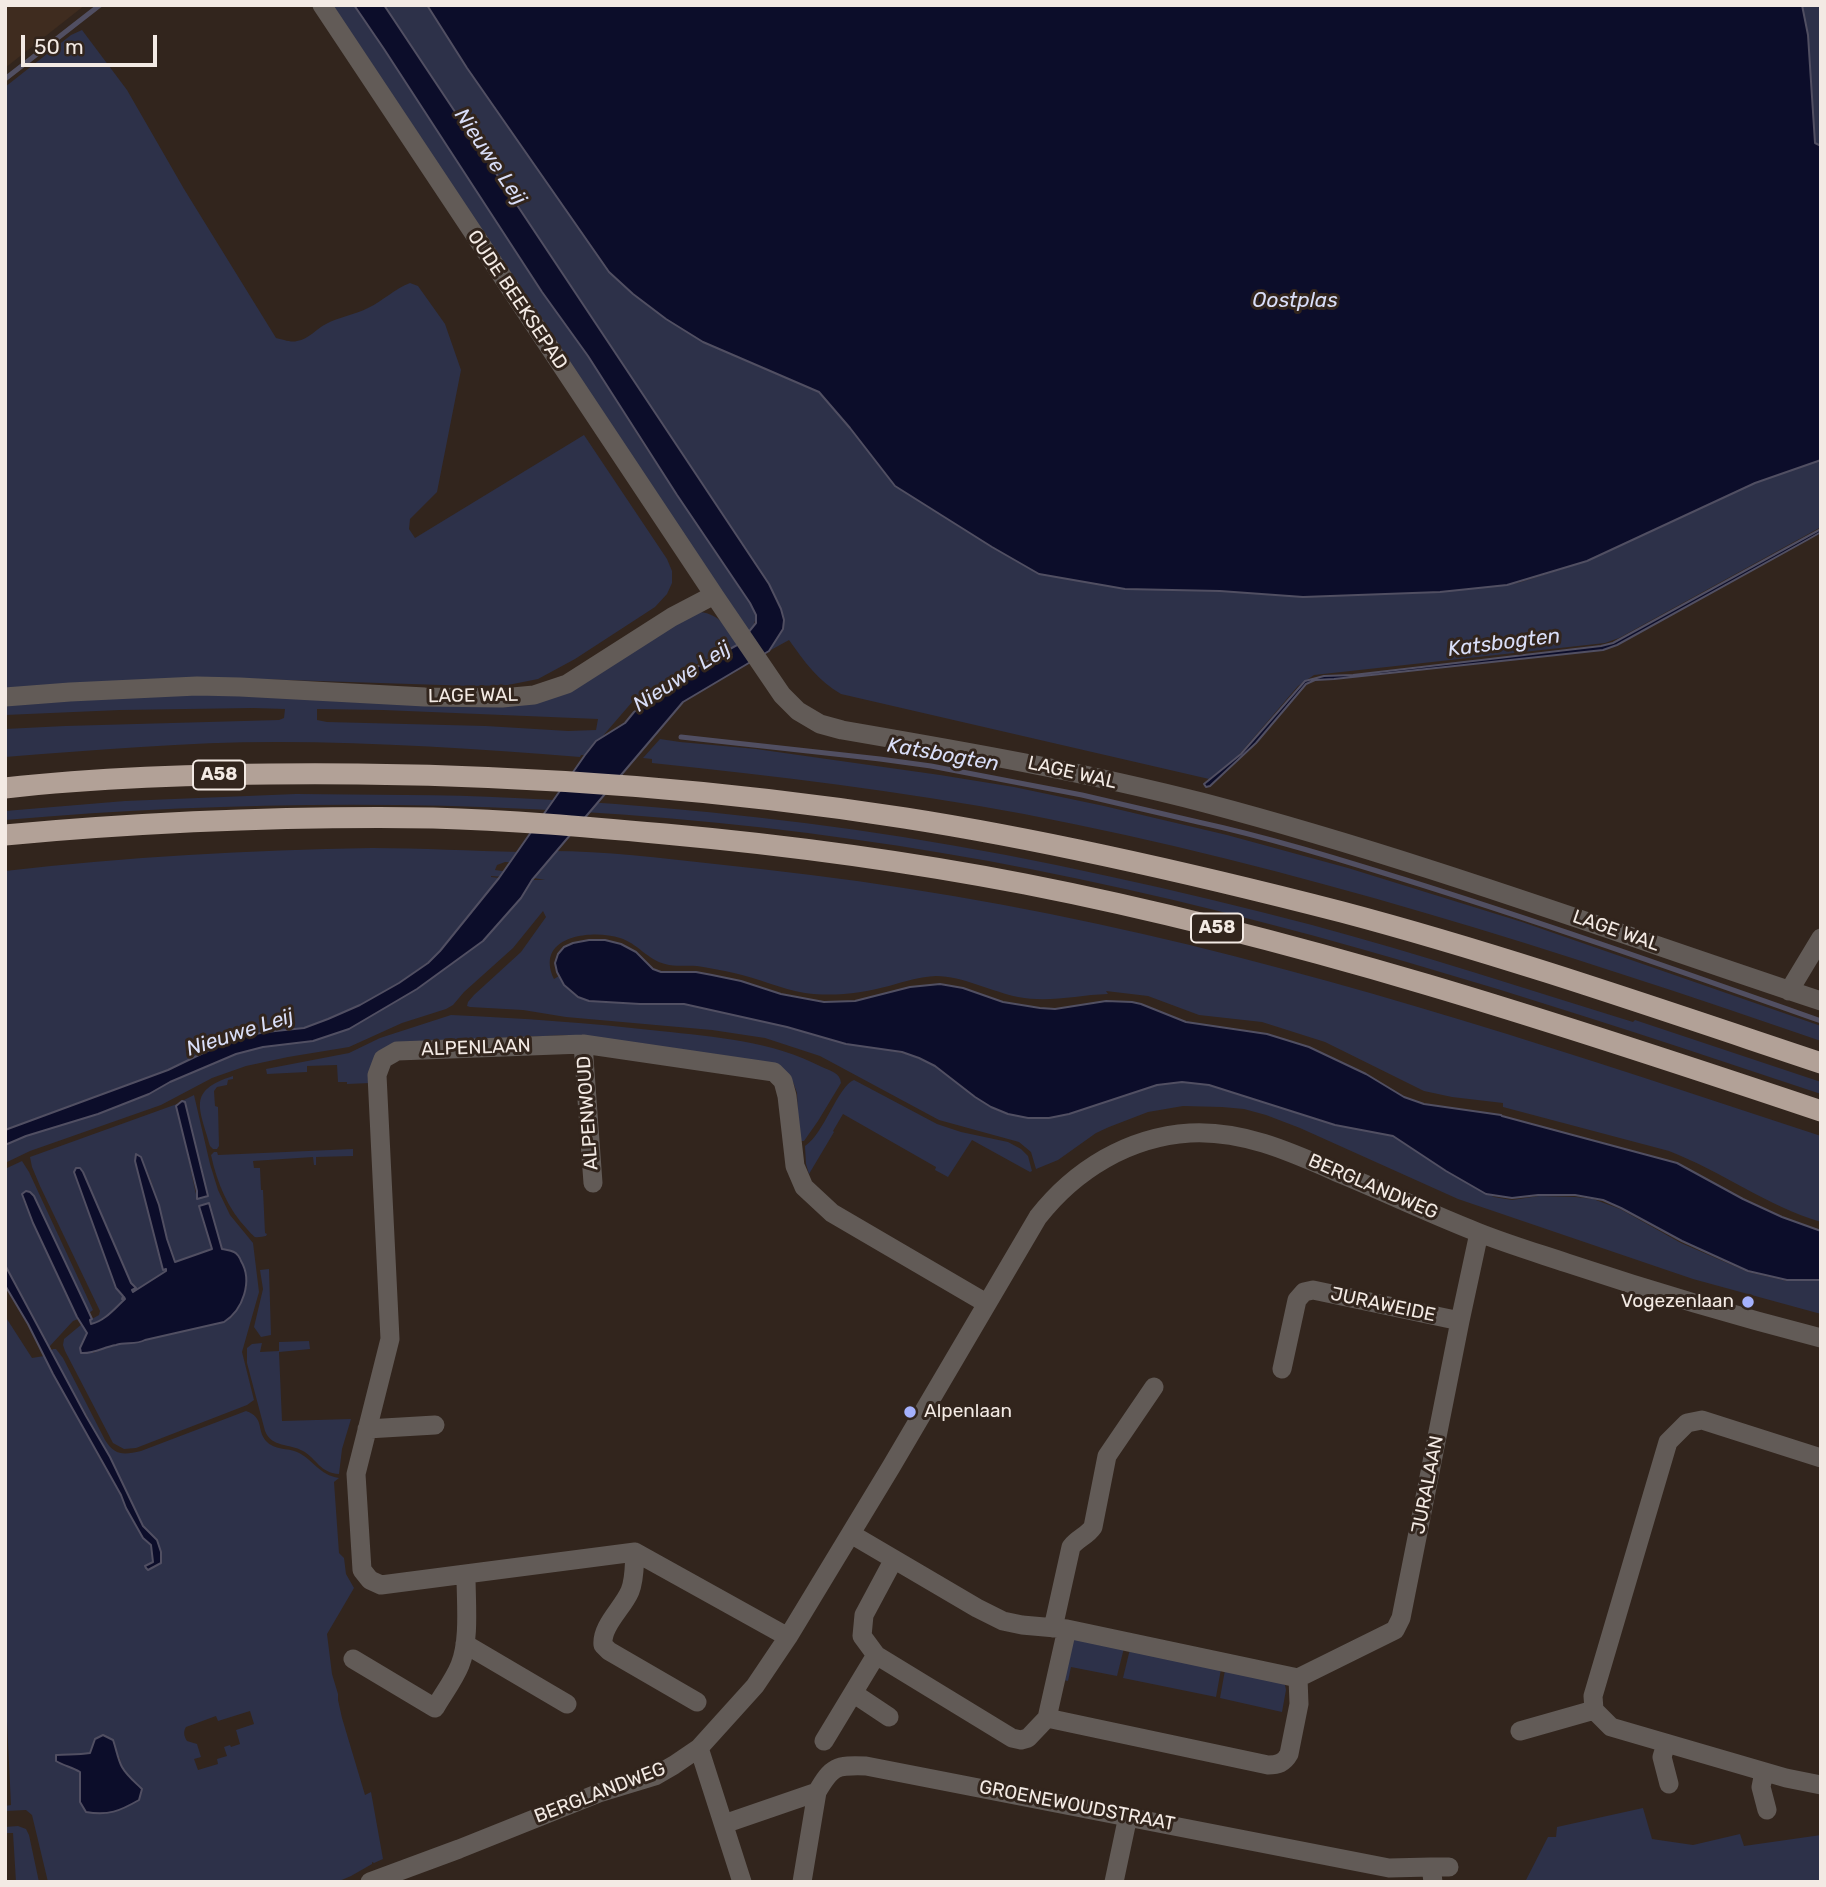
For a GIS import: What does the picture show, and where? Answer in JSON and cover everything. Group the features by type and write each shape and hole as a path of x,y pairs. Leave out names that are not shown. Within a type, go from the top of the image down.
{"highway":[{"name":"A58","path":"5,788 272,773 433,775 624,786 907,818 1165,869 1343,913 1530,967 1821,1063"},
{"name":"A58","path":"5,835 274,819 433,818 594,827 760,843 898,862 1027,885 1194,921 1359,964 1518,1011 1821,1111"}],"street":[{"name":"OUDE BEEKSEPAD","path":"322,5 714,595"},
{"name":"LAGE WAL","path":"5,697 70,691 197,686 438,697 502,698 534,695 567,684 672,617 714,595 782,695 797,711 820,724 1021,761 1204,803 1472,883 1821,1002"},
{"path":"1789,991 1821,939"},
{"name":"ALPENWOUD","path":"583,1044 593,1183"},
{"name":"ALPENLAAN","path":"635,1552 381,1585 370,1580 362,1570 356,1474 390,1339 377,1075 383,1059 397,1051 583,1044 774,1072 783,1080 795,1166 804,1187 832,1213 986,1303"},
{"name":"BERGLANDWEG","path":"383,1879 599,1793 655,1776 699,1748 755,1686 788,1637 1038,1217 1052,1199 1094,1163 1129,1147 1161,1137 1191,1133 1256,1139 1479,1233 1653,1291 1821,1338"},
{"name":"JURALAAN","path":"1298,1678 1395,1630 1401,1618 1479,1233"},
{"name":"JURAWEIDE","path":"1282,1369 1297,1300 1304,1292 1313,1290 1460,1321"},
{"path":"894,1559 864,1615 862,1636 876,1655 1012,1738 1028,1738 1047,1718 1071,1547 1093,1527 1107,1456 1154,1387"},
{"path":"1821,1458 1702,1420 1687,1423 1668,1443 1593,1696 1594,1710 1611,1727 1765,1772 1821,1785"},
{"path":"367,1429 435,1425"},
{"path":"851,1534 1003,1621 1060,1628 1298,1678 1299,1704 1289,1754 1277,1765 1047,1718"},
{"path":"697,1702 603,1645 603,1636 630,1592 634,1579 635,1552 788,1637"},
{"path":"353,1659 435,1708 459,1667 466,1644 466,1576"},
{"path":"466,1644 566,1704"},
{"path":"824,1741 876,1655"},
{"path":"853,1693 889,1717"},
{"path":"1520,1731 1594,1710"},
{"path":"1666,1744 1662,1757 1669,1784"},
{"path":"699,1748 742,1882"},
{"name":"GROENEWOUDSTRAAT","path":"724,1824 817,1792 829,1772 847,1765 866,1766 1389,1868 1438,1872"},
{"path":"1765,1772 1761,1787 1767,1810"},
{"path":"802,1882 817,1792"},
{"path":"1114,1882 1128,1816"}],"shaded area":[{"path":"5,5 85,5 5,68"},
{"path":"328,5 354,5 384,49 542,292 588,356 750,603 755,619 748,634"},
{"path":"384,5 429,5 757,364 819,392 850,428 1125,589 1220,591 1303,597 1440,592 1518,583 1587,561 1755,483 1821,460 1821,527 1619,638 1605,643 1314,675 1298,686 1237,757 1209,779 841,694 818,677 789,640 769,651 783,629 781,609 769,584"},
{"path":"1802,5 1821,5 1821,146 1815,143 1808,35"},
{"path":"82,30 127,90 184,189 276,338 292,342 301,340 322,326 363,310 410,283 418,286 445,324 461,370 437,492 410,519 409,529 415,538 584,435 667,559 672,571 672,583 667,594 655,607 575,659 538,679 508,685 257,679 5,691 5,87 71,35"},
{"path":"700,612 718,619 739,644 676,674 633,701 589,755 580,757 428,746 243,742 5,757 5,729 279,720 284,718 285,709 120,710 5,715 5,704 184,693 510,705","holes":["317,709 598,719 596,730 568,731 317,720"]},
{"path":"660,739 756,749 1014,787 1227,835 1348,868 1522,922 1821,1026 1821,1041 1526,943 1326,885 1125,835 1024,814 838,785 652,763 652,759 643,758"},
{"path":"296,794 488,797 661,808 855,830 1006,855 1211,900 1393,948 1633,1022 1635,1020 1821,1082 1821,1094 1545,1004 1267,923 1079,879 946,854 812,834 679,819 410,805 140,811 5,820 5,811 125,801"},
{"path":"372,848 571,851 633,855 859,881 955,896 1098,924 1281,968 1462,1020 1642,1077 1821,1136 1821,1222 1782,1207 1669,1151 1503,1107 1503,1103 1424,1091 1325,1042 1262,1022 1199,1015 1148,996 1106,991 1108,994 1029,999 936,976 858,992 827,995 805,993 725,971 665,964 626,940 608,935 569,939 552,953 550,965 554,979 559,976 573,993 589,1001 684,1004 787,1027 846,1044 911,1055 935,1066 982,1102 999,1111 1018,1116 1049,1118 1069,1114 1157,1085 1182,1082 1209,1085 1335,1125 1393,1135 1446,1171 1494,1197 1512,1200 1539,1196 1593,1199 1620,1209 1681,1243 1748,1272 1787,1281 1821,1281 1821,1314 1693,1279 1458,1199 1300,1128 1244,1109 1183,1106 1148,1112 1096,1133 1058,1160 1036,1169 1031,1152 1019,1142 939,1120 820,1056 765,1038 712,1030 467,1006 474,995 521,952 546,917 543,911 513,948 446,1009 402,1023 349,1047 246,1066 212,1078 161,1105 30,1151 5,1163 5,1145 149,1094 170,1082 236,1054 263,1047 313,1041 349,1029 417,989 483,941 521,898 532,880 545,880 534,878 543,864 505,862 497,865 495,870 509,872 505,877 491,876 499,878 435,957 399,983 360,1005 304,1028 234,1038 168,1070 5,1130 5,871 188,855"},
{"path":"451,1015 608,1026 743,1042 803,1058 834,1073 841,1083 804,1141 799,1141 797,1093 793,1082 568,1035 406,1042 370,1083 338,1082 337,1065 307,1066 307,1072 267,1074 266,1069 349,1053 380,1038"},
{"path":"233,1076 227,1085 217,1087 214,1091 215,1106 218,1107 219,1146 213,1149 200,1111 200,1102 208,1088"},
{"path":"854,1080 937,1124 1008,1142 1028,1156 1032,1171 972,1140 948,1177 935,1170 936,1167 843,1114 809,1174 805,1146 812,1140 842,1091"},
{"path":"194,1095 218,1190 230,1215 253,1243 259,1292 242,1352 254,1400 136,1448 124,1449 113,1443 65,1351 64,1339 82,1324 88,1333 93,1353 116,1344 224,1322 232,1317 247,1286 242,1262 237,1255 222,1249 209,1203 199,1206 212,1249 175,1262 151,1180 138,1155 135,1161 166,1272 133,1292 135,1288 83,1172 74,1172 116,1288 126,1299 105,1317 91,1324 90,1320 99,1315 100,1311 40,1186 30,1157 177,1104 197,1199 199,1161 185,1102 182,1101"},
{"path":"353,1149 353,1156 316,1157 316,1165 313,1157 253,1161 254,1168 260,1168 267,1234 258,1237 247,1229 229,1204 216,1176 211,1155 214,1152 218,1155"},
{"path":"22,1161 93,1310 89,1313 39,1207 23,1199 78,1319 49,1347 5,1265 5,1169"},
{"path":"269,1269 271,1335 261,1337 254,1327 263,1289 260,1270"},
{"path":"5,1316 32,1358 44,1356 126,1508 145,1540 151,1545 153,1562 146,1566 147,1569 157,1566 157,1540 143,1526 110,1457 51,1351 53,1349 63,1358 105,1440 116,1452 141,1451 246,1411 256,1417 263,1437 269,1444 297,1452 321,1471 339,1478 334,1482 339,1553 344,1558 346,1574 354,1588 327,1634 332,1674 342,1718 365,1795 371,1792 383,1859 372,1862 337,1882 48,1882 32,1815 26,1810 5,1811 5,1806 11,1805 5,1680","holes":["250,1711 254,1724 236,1730 240,1744 224,1747 227,1756 217,1759 218,1764 198,1770 194,1759 201,1757 197,1744 187,1741 184,1732 186,1727 216,1716 218,1721","95,1739 120,1758 124,1771 142,1789 80,1794 80,1772 73,1768 64,1754 73,1756 90,1753"]},
{"path":"309,1341 310,1349 279,1352 282,1421 351,1419 342,1449 339,1474 327,1471 303,1451 276,1443 268,1436 247,1363 247,1348 252,1344 262,1343 260,1352 279,1351 279,1342"},
{"path":"1072,1638 1124,1648 1117,1676 1071,1667 1068,1681 1063,1680"},
{"path":"1130,1649 1221,1669 1216,1697 1123,1678"},
{"path":"1225,1670 1285,1685 1282,1712 1220,1698"},
{"path":"1643,1808 1652,1839 1693,1845 1740,1834 1744,1846 1821,1835 1821,1882 1525,1882 1548,1837 1556,1837 1557,1827"},
{"path":"18,1826 26,1829 29,1835 39,1882 16,1882 13,1833 5,1833 5,1827"}],"water":[{"path":"354,5 384,5 769,584 781,609 783,629 769,651 683,702 483,941 417,989 349,1029 313,1041 263,1047 236,1054 170,1082 149,1094 5,1145 5,1130 168,1070 234,1038 304,1028 328,1019 360,1005 428,963 499,878 596,741 625,723 634,712 695,668 739,644 756,623 756,615 750,603"},
{"name":"Oostplas","path":"427,5 1802,5 1808,35 1815,143 1821,146 1821,460 1755,483 1587,561 1507,585 1440,592 1303,597 1220,591 1125,589 1039,574 895,486 819,392 703,342 666,319 609,272 467,68"},
{"path":"1821,529 1821,532 1807,540 1617,645 1603,650 1315,680 1306,684 1256,743 1210,786 1206,787 1204,784 1241,754 1305,681 1324,676 1353,675 1613,643"},
{"path":"589,940 621,944 636,952 653,969 661,972 696,972 824,1002 855,1001 910,987 940,984 963,988 1003,1002 1040,1008 1055,1009 1106,1001 1132,1002 1186,1022 1267,1034 1309,1047 1366,1074 1404,1097 1424,1104 1501,1115 1677,1163 1743,1199 1821,1231 1821,1280 1787,1280 1748,1271 1603,1200 1575,1195 1512,1198 1486,1194 1393,1136 1335,1125 1209,1085 1182,1082 1157,1085 1069,1114 1028,1118 991,1107 935,1066 902,1052 846,1044 787,1027 684,1004 589,1001 578,997 564,985 555,963 564,947"},
{"path":"182,1101 185,1102 208,1196 197,1199 176,1106"},
{"path":"136,1154 141,1157 159,1205 175,1262 212,1249 199,1206 209,1203 222,1249 236,1253 240,1258 246,1277 244,1294 231,1317 224,1322 81,1353 80,1348 87,1333 33,1223 22,1194 26,1191 34,1196 92,1319 91,1324 110,1314 125,1299 122,1299 123,1296 116,1288 74,1172 76,1168 83,1172 131,1283 136,1288 133,1292 166,1271 163,1270 135,1161"},
{"path":"5,1265 110,1457 143,1526 157,1540 161,1563 148,1570 145,1566 153,1562 151,1545 143,1538 126,1508 6,1287"},
{"path":"103,1735 113,1740 122,1767 142,1789 139,1800 120,1810 107,1813 86,1812 80,1802 80,1772 56,1761 56,1755 90,1753 95,1739"}],"waterway":[{"path":"5,79 100,5"},
{"name":"Katsbogten","path":"681,737 931,766 1082,795 1198,822"},
{"name":"Katsbogten","path":"1198,822 1301,848 1456,896 1821,1021"}],"place":[{"name":"Vogezenlaan","path":"1748,1302"},
{"name":"Alpenlaan","path":"910,1412"}],"water label":[{"name":"Nieuwe Leij","path":"490,157"},
{"name":"Nieuwe Leij","path":"682,677"},
{"name":"Nieuwe Leij","path":"240,1033"}]}
